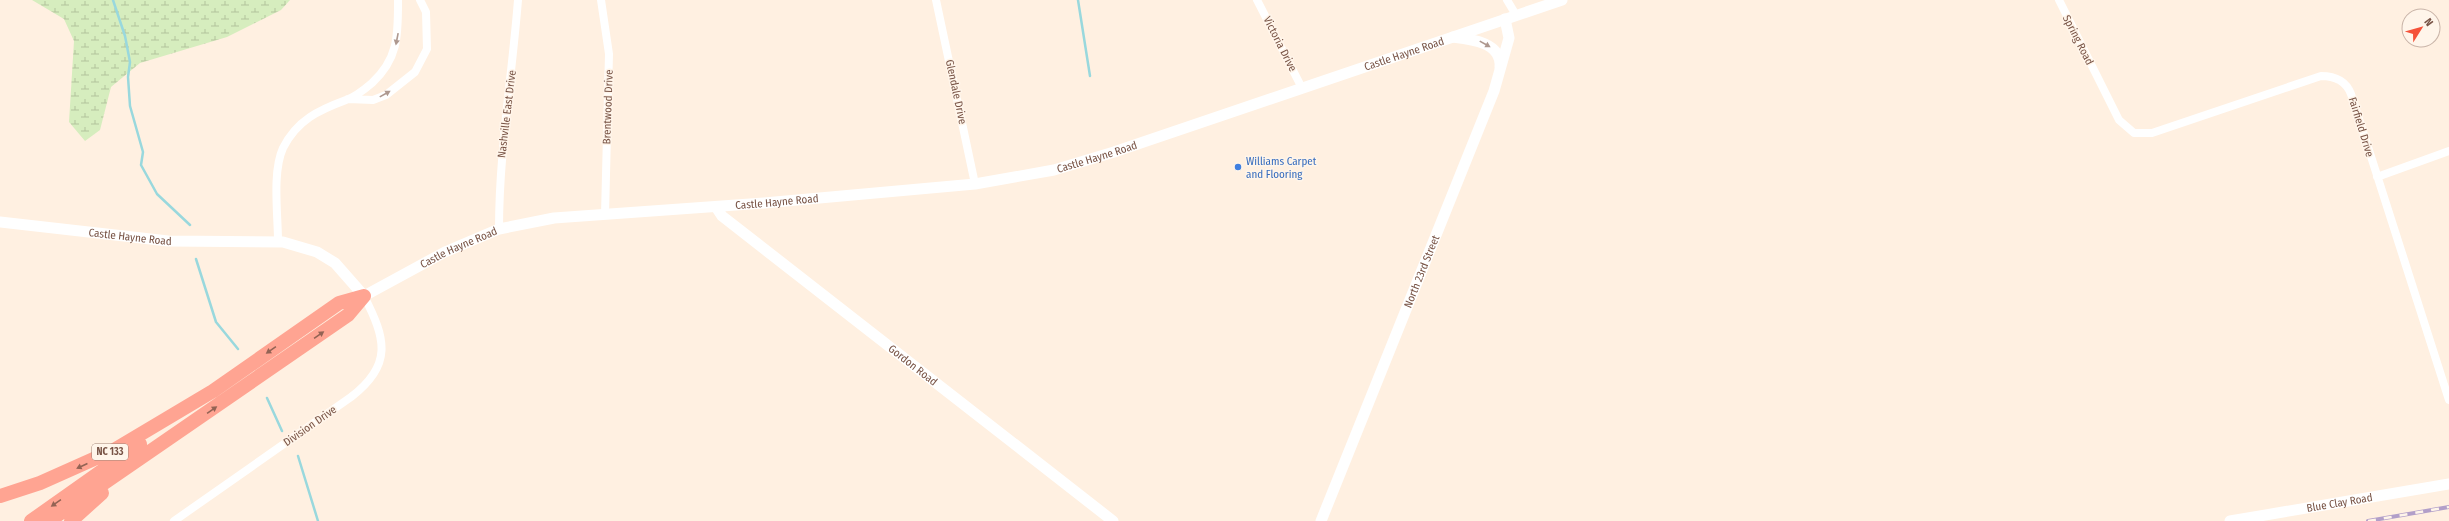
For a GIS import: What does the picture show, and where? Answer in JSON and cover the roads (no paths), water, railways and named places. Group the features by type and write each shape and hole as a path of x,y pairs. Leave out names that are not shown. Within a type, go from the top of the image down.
{"highway":[{"name":"NC 133","path":"0,496 40,483 114,450 213,391 339,303 364,296"},
{"name":"NC 133","path":"49,521 348,315 364,296"},
{"path":"30,521 183,414 213,391"},
{"path":"71,521 103,492 180,432"}],"main road":[{"name":"Castle Hayne Road","path":"0,222 168,241 278,241 302,246 323,256 345,273 364,296 445,252 499,229 554,218 716,207 975,184 1023,177 1076,164 1302,88 1450,36 1562,0"},
{"name":"North 23rd Street","path":"1321,521 1500,74 1509,38 1505,19"},
{"path":"1450,36 1476,40 1492,49 1500,63 1500,74"},
{"name":"Gordon Road","path":"716,207 722,216 1114,521"},
{"name":"Blue Clay Road","path":"2230,521 2449,484"}],"street":[{"path":"278,241 277,186 279,163 284,148 298,127 312,114 330,104 348,99 366,88 387,67 397,41 398,0"},
{"path":"348,99 373,100 386,95 415,72 427,49 426,12 420,0"},
{"name":"Nashville East Drive","path":"499,229 499,185 512,80 518,0"},
{"name":"Brentwood Drive","path":"601,0 610,61 605,215"},
{"name":"Glendale Drive","path":"936,0 975,184"},
{"name":"Victoria Drive","path":"1257,0 1302,88"},
{"path":"1507,0 1516,15"},
{"name":"Spring Road","path":"2059,0 2099,80"},
{"name":"Fairfield Drive","path":"2099,80 2123,125 2138,134 2152,133 2308,79 2321,76 2334,77 2345,84 2349,90 2449,400"},
{"path":"2377,177 2449,151"},
{"name":"Division Drive","path":"174,521 351,397 373,377 380,364 382,342 379,328 364,296"}],"waterway":[{"path":"113,0 125,36 130,62 128,77 130,106 143,152 141,165 157,194 190,225"},
{"path":"1078,0 1090,76"},
{"path":"196,259 216,322 238,349"},
{"path":"267,398 282,431"},
{"path":"298,456 318,521"}],"railway":[{"path":"2368,521 2449,507"}],"place":[{"name":"Williams Carpet and Flooring","path":"1238,167"}]}
